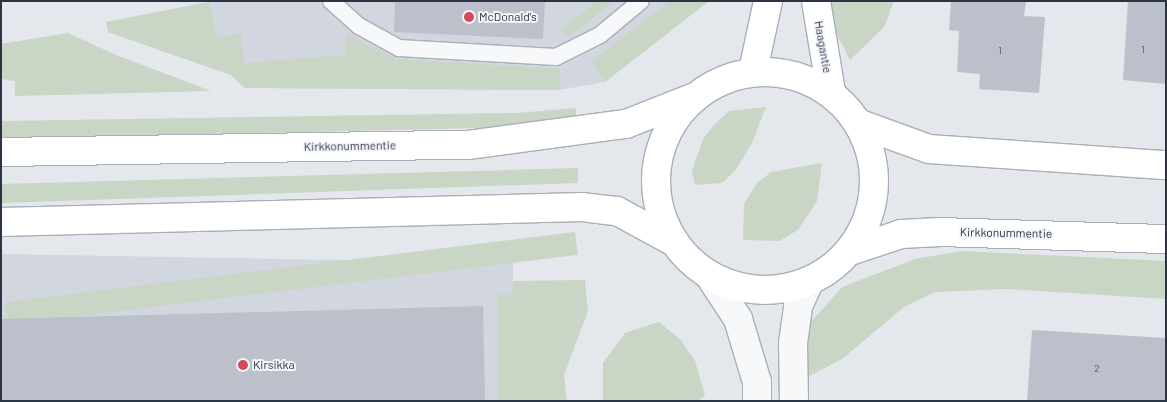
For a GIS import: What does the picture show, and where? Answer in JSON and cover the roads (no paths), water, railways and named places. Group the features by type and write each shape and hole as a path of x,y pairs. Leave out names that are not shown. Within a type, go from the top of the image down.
{"main road":[{"path":"753,71 768,1"},
{"name":"Haagantie","path":"816,1 831,92"},
{"path":"1,222 582,207 617,211 674,242 709,275 758,290 809,282 850,251 868,222 875,189 873,155 860,124 831,92 794,74 753,71 721,80 692,98 672,122 659,151 656,182 659,206 674,242"},
{"name":"Kirkkonummentie","path":"1,152 468,144 626,124 692,98"},
{"path":"860,124 929,149 1166,165"},
{"name":"Kirkkonummentie","path":"850,251 901,234 940,232 1166,239"}],"street":[{"path":"709,275 738,319 757,382 757,401"},
{"path":"794,401 793,343 798,306 809,282"}],"lane":[{"path":"331,1 359,26 399,48 556,57 600,35 641,1"}],"place":[{"name":"McDonald's","path":"469,17"},
{"name":"Kirsikka","path":"243,365"}]}
